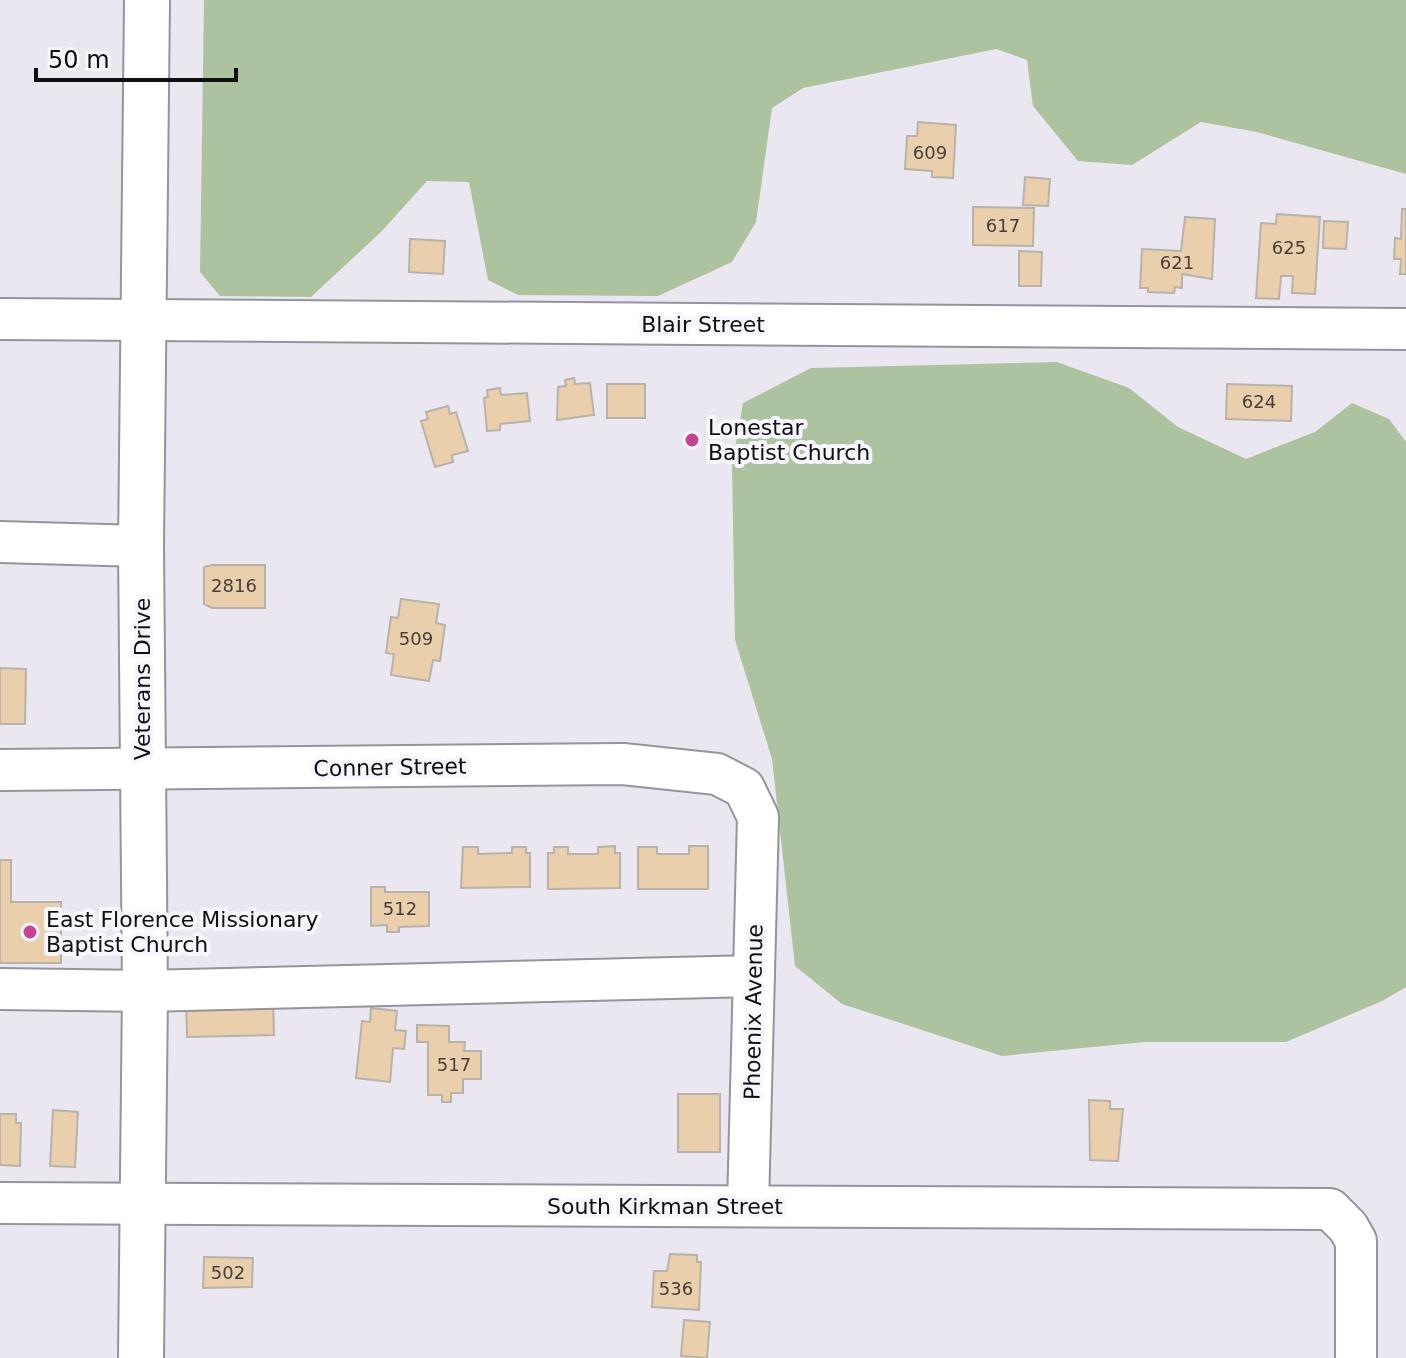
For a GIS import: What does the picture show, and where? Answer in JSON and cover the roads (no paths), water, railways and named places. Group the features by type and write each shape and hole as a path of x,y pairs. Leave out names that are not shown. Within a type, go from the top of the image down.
{"main road":[{"name":"Veterans Drive","path":"141,1358 145,991 141,546 147,0"}],"street":[{"name":"Blair Street","path":"0,319 1406,329"},
{"path":"0,542 141,546"},
{"name":"Conner Street","path":"0,770 623,764 717,774 744,788 758,817"},
{"name":"Phoenix Avenue","path":"748,1206 758,817"},
{"path":"0,989 145,991 754,976"},
{"name":"South Kirkman Street","path":"0,1203 1330,1209 1348,1227 1356,1241 1356,1358"}],"place":[{"name":"Lonestar Baptist Church","path":"692,440"},
{"name":"East Florence Missionary Baptist Church","path":"30,932"}]}
